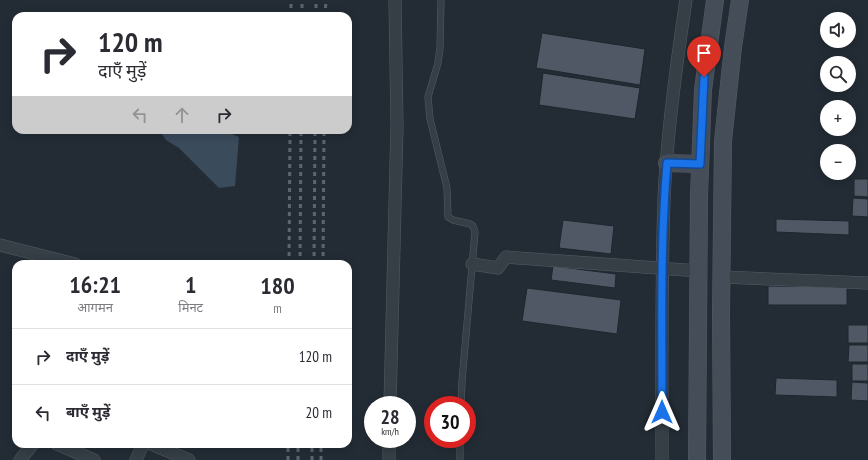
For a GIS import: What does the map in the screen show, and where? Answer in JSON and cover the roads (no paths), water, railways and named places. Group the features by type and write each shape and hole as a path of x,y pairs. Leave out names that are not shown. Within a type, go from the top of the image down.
{"street":[{"path":"390,396 397,126 395,0"},
{"path":"662,460 662,269 664,198 675,69 686,0"},
{"path":"698,460 700,164 703,90 714,0"},
{"path":"722,460 723,141 733,47 740,0"},
{"path":"667,163 700,164"},
{"path":"0,245 58,260"},
{"path":"472,264 498,268 506,258 699,271"},
{"path":"722,277 868,283"},
{"path":"20,460 30,448"},
{"path":"66,448 94,460"},
{"path":"136,460 141,448"},
{"path":"160,448 189,460"},
{"path":"389,448 389,460"}],"lane":[{"path":"441,0 440,48 438,62 428,97 430,119 447,188 448,217 453,220 470,224 474,228 462,396"},
{"path":"460,448 460,460"}],"water":[{"path":"162,134 232,134 239,137 235,186 219,188 179,148 166,140"}],"railway":[{"path":"291,0 291,12"},
{"path":"302,0 302,12"},
{"path":"316,0 316,12"},
{"path":"325,12 326,0"},
{"path":"289,260 290,134"},
{"path":"300,260 301,134"},
{"path":"314,260 315,134"},
{"path":"323,260 324,134"},
{"path":"288,448 288,460"},
{"path":"298,448 298,460"},
{"path":"312,448 312,460"},
{"path":"321,448 321,460"}]}
